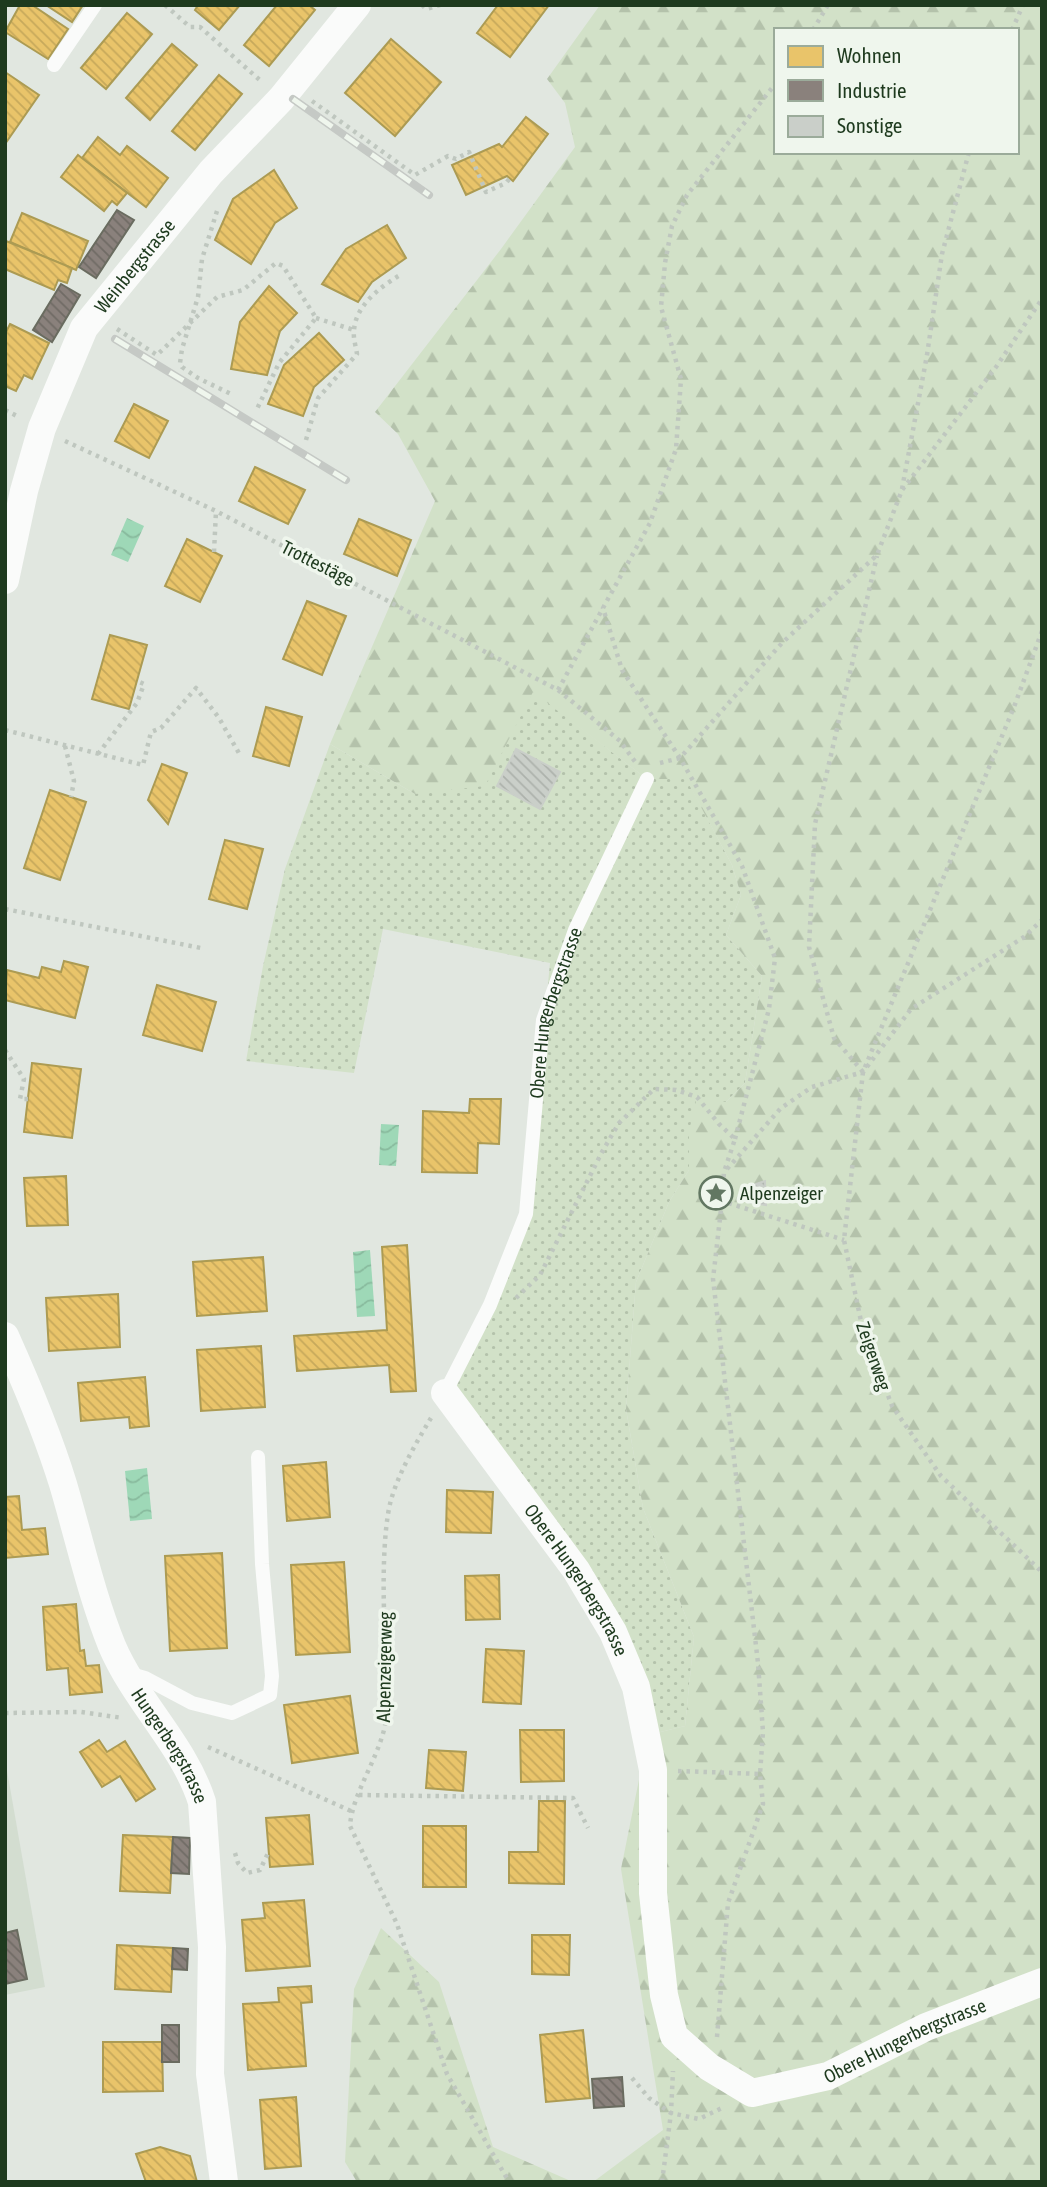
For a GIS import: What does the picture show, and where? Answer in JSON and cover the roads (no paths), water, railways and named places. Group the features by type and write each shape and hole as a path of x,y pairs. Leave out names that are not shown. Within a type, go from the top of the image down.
{"street":[{"name":"Weinbergstrasse","path":"5,580 41,428 84,328 218,165 287,93 357,5"},
{"name":"Hungerbergstrasse","path":"5,1336 40,1417 93,1591 113,1647 126,1672 195,1779 202,1802 212,1947 210,2074 224,2182"},
{"name":"Obere Hungerbergstrasse","path":"445,1393 576,1570 613,1632 636,1687 653,1770 653,1893 664,1995 674,2036 709,2067 752,2094 828,2076 926,2027 1042,1982"}],"lane":[{"path":"54,65 95,5"},
{"name":"Obere Hungerbergstrasse","path":"445,1393 490,1305 526,1214 543,1020 575,930 647,779"},
{"path":"126,1672 145,1678 192,1703 232,1713 270,1695 272,1676 262,1564 258,1457"}],"water":[{"path":"127,518 144,526 128,562 111,555"},
{"path":"381,1124 399,1125 396,1166 379,1165"},
{"path":"370,1250 375,1316 357,1317 353,1252"},
{"path":"147,1468 152,1519 130,1521 125,1471"}],"railway":[{"path":"293,99 429,195"},
{"path":"115,339 346,480"}],"place":[{"name":"Alpenzeiger","path":"716,1193"}]}
